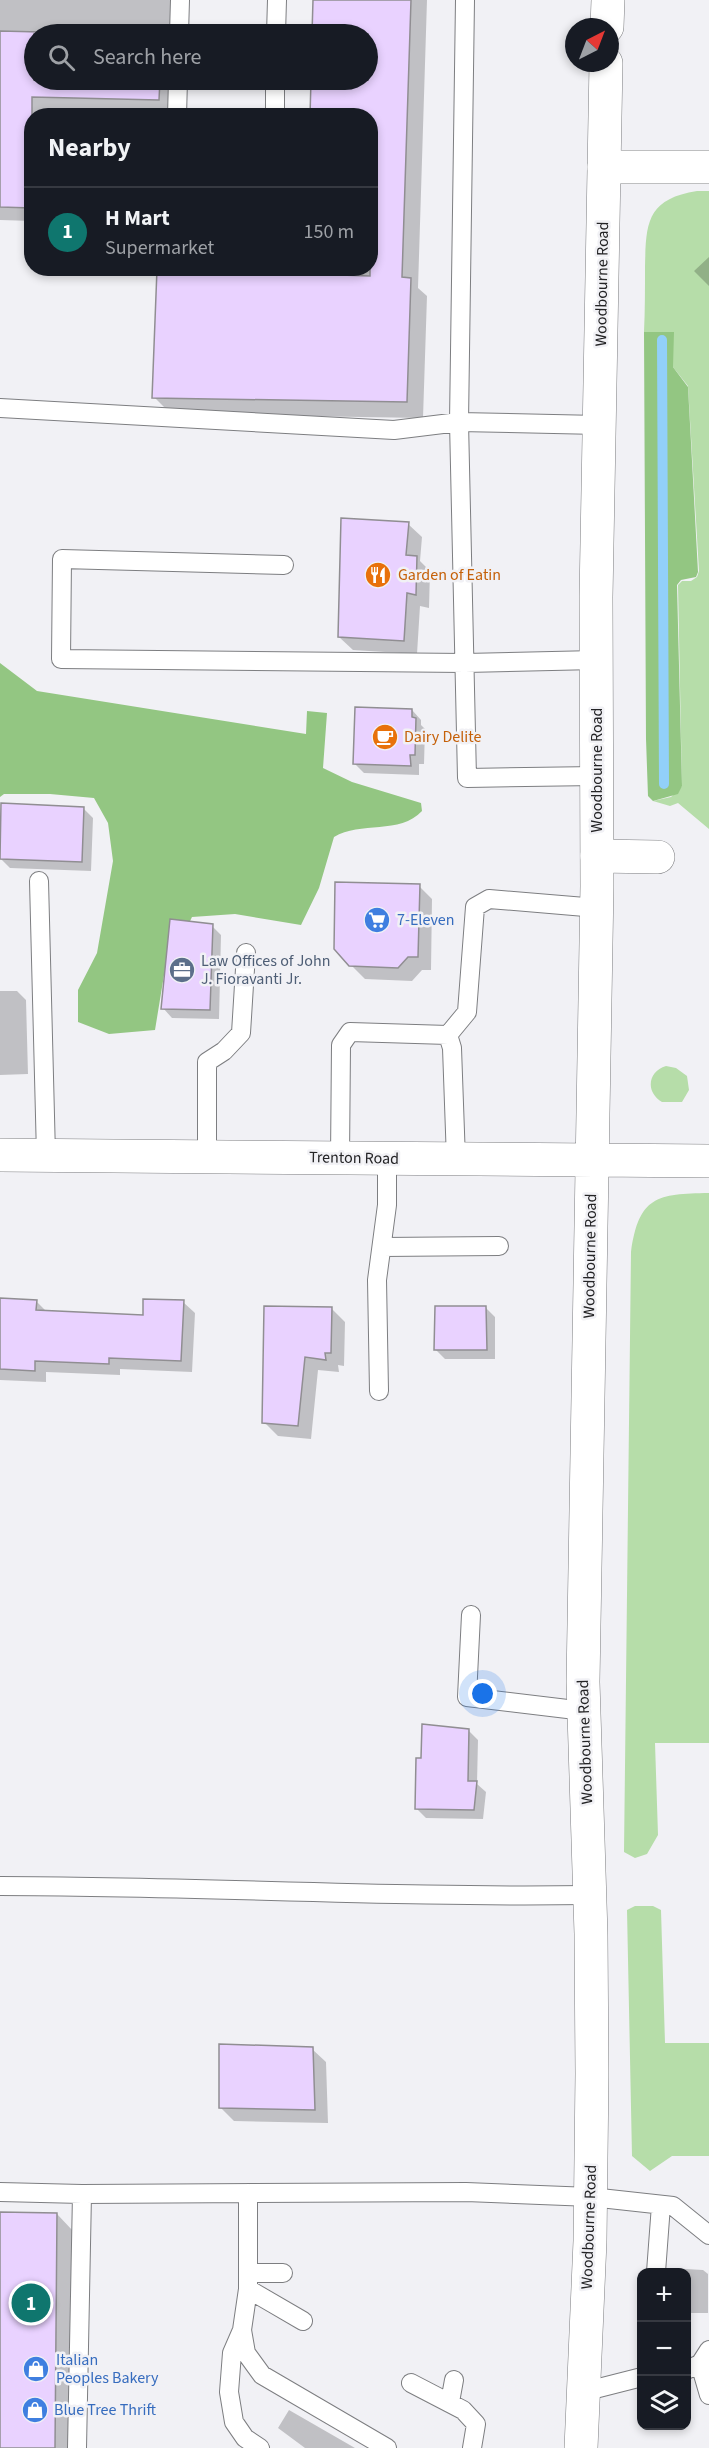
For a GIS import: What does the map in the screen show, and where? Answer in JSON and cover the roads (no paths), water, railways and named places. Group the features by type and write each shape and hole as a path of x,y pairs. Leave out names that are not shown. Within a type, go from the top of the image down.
{"main road":[{"path":"607,18 608,0"},
{"name":"Woodbourne Road","path":"581,2448 591,2197 590,1895 584,1711 597,908 596,660 606,72"},
{"path":"604,167 709,167"},
{"path":"597,856 658,857"},
{"name":"Trenton Road","path":"0,1155 709,1161"}],"lane":[{"path":"179,24 180,0"},
{"path":"276,24 277,0"},
{"path":"465,0 459,422 467,778 596,776"},
{"path":"177,108 178,90"},
{"path":"275,90 275,108"},
{"path":"0,408 394,430 459,422 599,425"},
{"path":"284,565 62,559 61,659 465,663 596,660"},
{"path":"39,881 46,1155"},
{"path":"448,1035 467,1012 475,907 489,899 597,908"},
{"path":"207,1156 207,1062 224,1051 241,1033 246,953"},
{"path":"340,1158 341,1045 350,1032 448,1035"},
{"path":"448,1035 452,1048 456,1160"},
{"path":"379,1391 377,1280 387,1205 387,1159"},
{"path":"382,1247 499,1246"},
{"path":"471,1615 467,1696 584,1711"},
{"path":"0,1886 171,1886 469,1897 590,1895"},
{"path":"0,2192 82,2194 466,2193 591,2197 673,2206 709,2235"},
{"path":"248,2193 248,2281 242,2330 232,2354 229,2392 234,2422 245,2438 260,2448"},
{"path":"77,2448 82,2194"},
{"path":"656,2268 661,2205"},
{"path":"248,2281 283,2273"},
{"path":"248,2281 303,2321"},
{"path":"242,2330 246,2353 262,2375 387,2448"},
{"path":"699,2362 709,2395"},
{"path":"583,2392 637,2378"},
{"path":"450,2402 454,2380"},
{"path":"411,2383 464,2410 476,2424 472,2448"}],"waterway":[{"path":"662,340 664,784"}],"place":[{"name":"Garden of Eatin","path":"378,575"},
{"name":"Dairy Delite","path":"385,737"},
{"name":"7-Eleven","path":"377,920"},
{"name":"Law Offices of John J. Fioravanti Jr.","path":"182,970"},
{"name":"H Mart","path":"31,2303"},
{"name":"Italian Peoples Bakery","path":"36,2369"},
{"name":"Blue Tree Thrift","path":"35,2410"}]}
